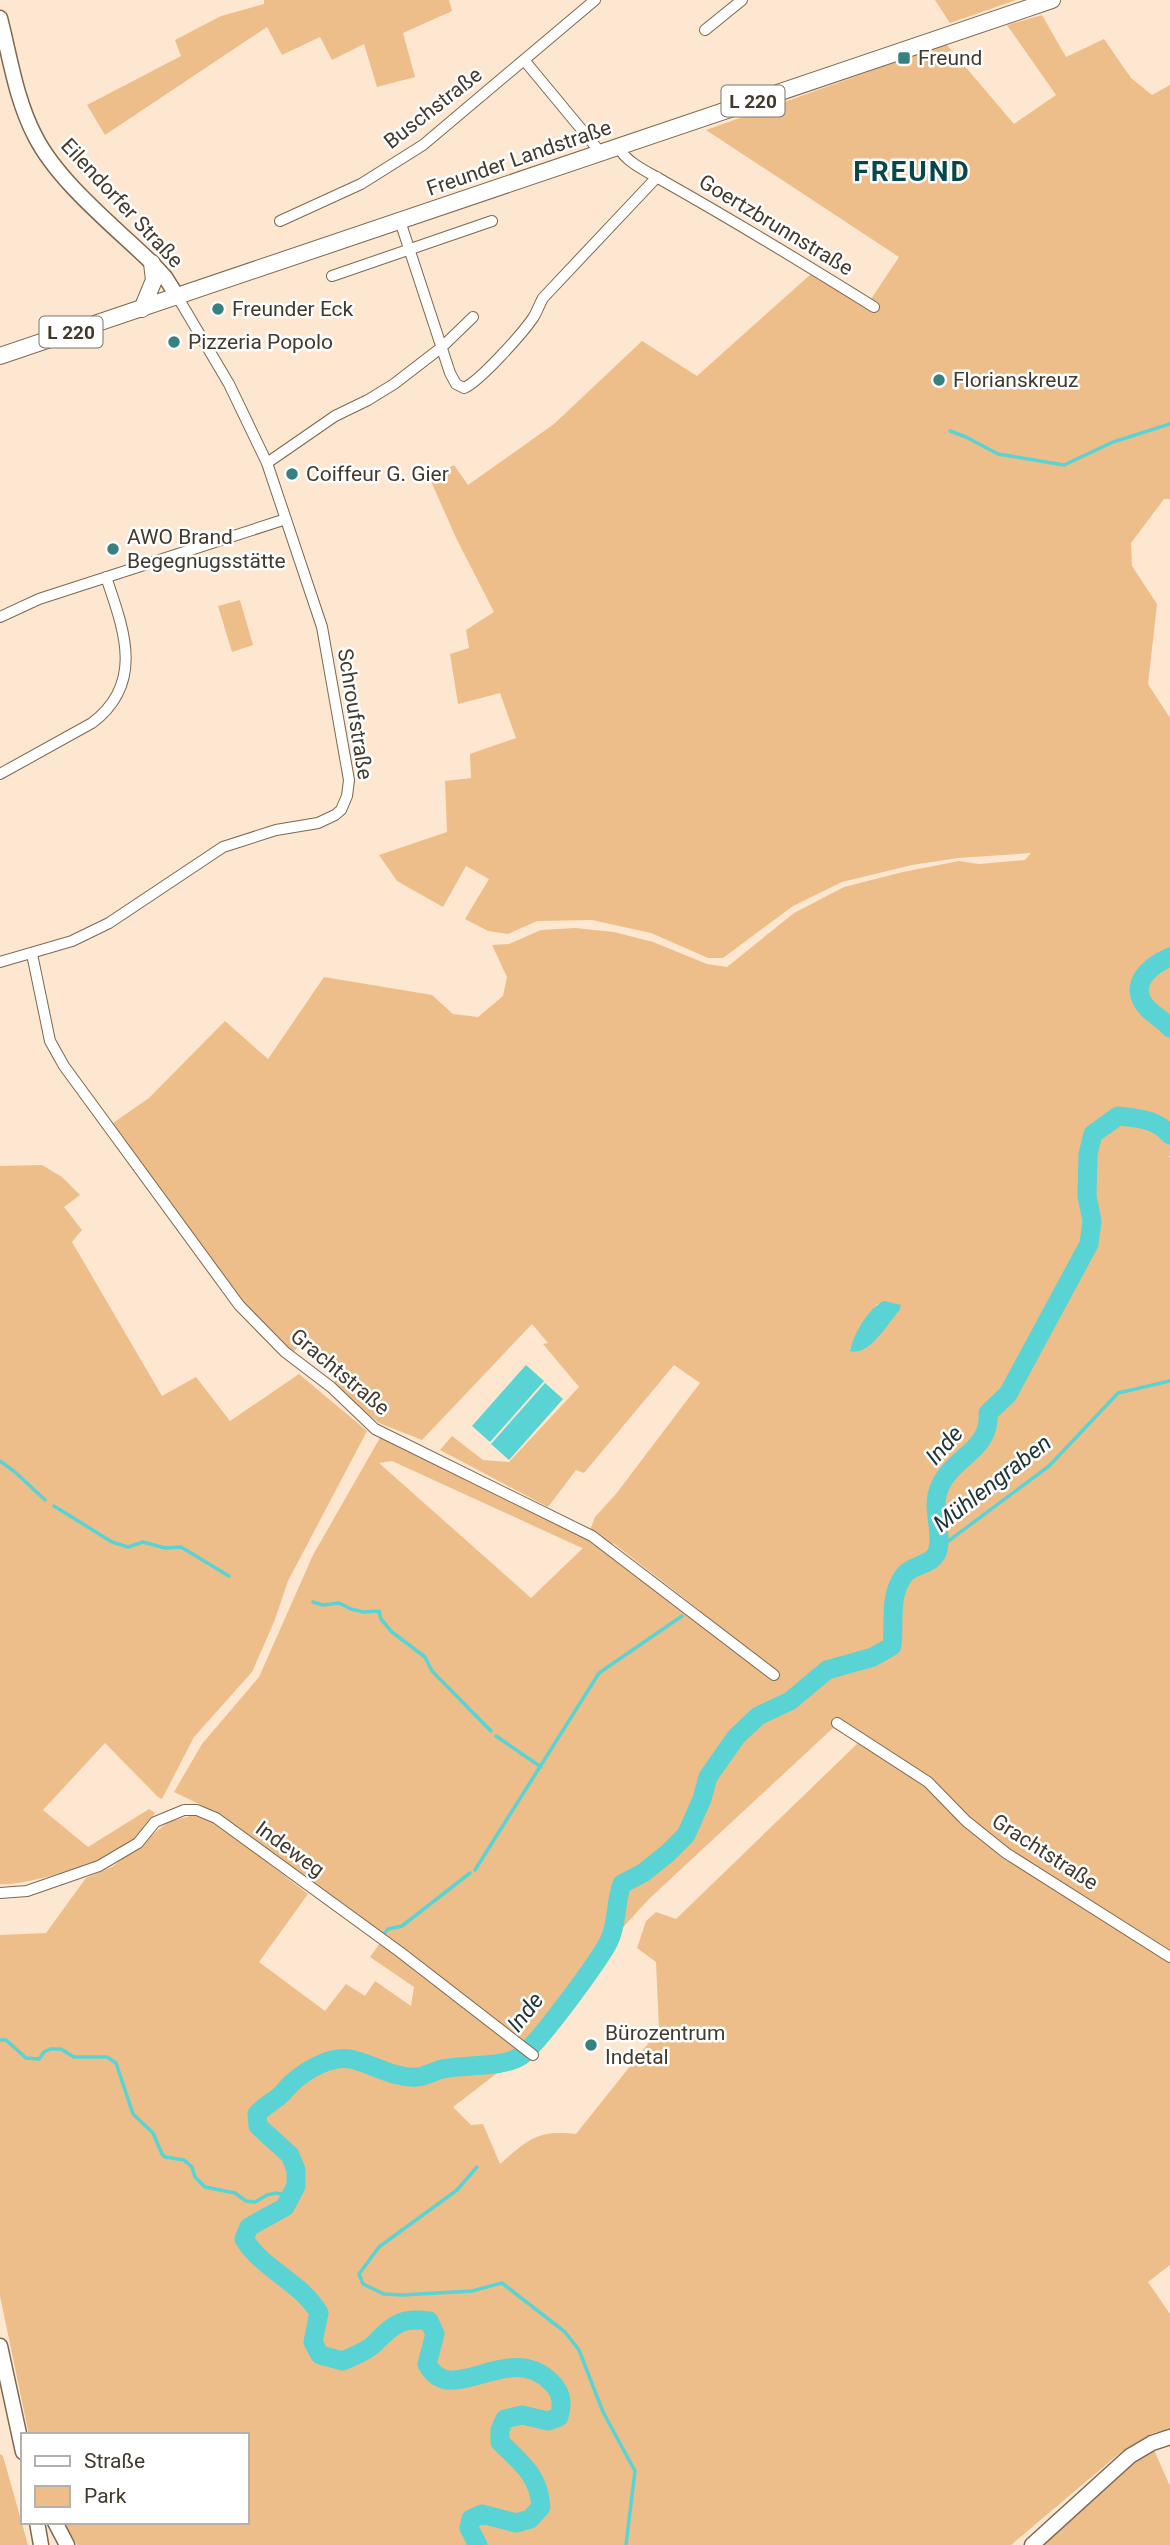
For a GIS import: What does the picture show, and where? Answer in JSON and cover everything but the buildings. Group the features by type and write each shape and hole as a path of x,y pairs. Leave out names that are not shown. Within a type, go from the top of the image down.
{"main road":[{"name":"Freunder Landstraße","path":"0,356 1052,0"},
{"path":"142,309 154,280 152,263"}],"street":[{"name":"Buschstraße","path":"279,221 361,184 423,145 594,0"},
{"path":"705,30 741,0"},
{"name":"Eilendorfer Straße","path":"0,18 23,109 36,138 59,171 166,277 177,296"},
{"path":"524,60 601,153"},
{"name":"Goertzbrunnstraße","path":"619,147 621,154 657,177 783,250 874,307"},
{"path":"400,221 456,384 464,388 471,384 533,317 542,298 657,177"},
{"path":"332,276 492,221"},
{"name":"Schroufstraße","path":"0,962 72,942 109,923 222,847 276,830 318,823 341,810 347,796 349,780 322,628 267,463 229,384 177,296"},
{"path":"267,463 335,416 394,384 442,347 473,317"},
{"path":"0,617 39,599 286,520"},
{"path":"0,774 92,723 102,716 117,696 125,673 126,647 106,577"},
{"name":"Grachtstraße","path":"32,954 50,1041 64,1066 239,1305 267,1334 331,1387 375,1429 592,1536 774,1675"},
{"name":"Grachtstraße","path":"837,1723 928,1782 966,1821 1006,1853 1170,1957"},
{"name":"Indeweg","path":"0,1893 27,1891 99,1866 138,1843 155,1822 184,1810 197,1810 216,1818 400,1952 533,2055"},
{"path":"0,2346 21,2443"},
{"path":"1032,2545 1130,2456 1152,2443 1170,2437"},
{"path":"37,2524 41,2545"},
{"path":"56,2524 67,2545"}],"green space":[{"path":"264,0 449,0 452,11 403,33 415,77 377,87 364,44 332,60 320,37 282,55 267,27 105,135 87,105 181,56 175,40 221,16 264,4"},
{"path":"935,0 1016,0 950,23"},
{"path":"1042,15 1066,57 1104,39 1131,78 1152,95 1170,85 1170,499 1164,499 1131,543 1132,566 1157,604 1148,684 1170,718 1170,2265 1148,2282 1170,2314 1170,2430 1153,2433 1121,2452 1011,2545 77,2545 65,2524 248,2524 248,2433 29,2433 0,2296 0,1935 46,1933 86,1878 112,1867 168,1822 194,1815 218,1824 308,1894 259,1962 325,2011 346,1984 365,1996 375,1981 411,2006 414,1987 370,1957 380,1943 345,1910 201,1805 174,1792 202,1744 259,1677 313,1555 381,1436 587,1538 595,1517 616,1494 700,1383 674,1365 584,1473 576,1470 548,1507 440,1450 452,1436 483,1460 509,1462 579,1387 543,1344 548,1343 532,1324 422,1440 379,1423 332,1385 341,1374 302,1343 292,1353 240,1304 110,1125 149,1098 225,1021 268,1059 324,977 432,995 453,1014 478,1017 503,996 507,977 492,945 509,944 541,930 575,928 614,932 653,942 707,964 727,967 794,913 844,887 959,861 979,864 1025,860 1031,853 958,858 912,865 842,882 793,906 723,958 708,958 651,933 592,920 537,921 508,934 488,931 465,919 489,879 466,866 443,907 397,881 379,855 447,832 445,781 471,778 470,754 516,738 500,693 458,704 450,654 469,648 466,630 494,612 457,540 430,479 454,465 468,485 554,424 642,341 697,376 811,274 871,299 899,257 706,130 946,44 1014,124 1056,95 1007,25","holes":["877,1304 899,1311 866,1348 850,1351","392,1461 583,1548 531,1598 379,1463","613,1543 698,1609 730,1644 608,1551","833,1728 858,1743 676,1919 656,1912 646,1921 637,1948 656,1962 659,2030 576,2134 552,2133 534,2138 500,2164 483,2124 471,2125 453,2107 496,2074 530,2059 611,1951 616,1935 649,1899"]},
{"path":"240,600 253,645 232,652 218,606"},
{"path":"42,1165 62,1177 80,1195 64,1207 82,1230 72,1242 162,1396 196,1377 230,1421 299,1374 367,1431 288,1581 252,1672 194,1737 162,1799 105,1743 43,1810 88,1847 149,1809 155,1813 140,1838 127,1848 93,1863 29,1881 0,1884 0,1166"},
{"path":"1154,2450 1170,2486 1170,2545 1041,2545 1133,2462"},
{"path":"0,2454 3,2456 28,2545 0,2545"}],"water":[{"path":"884,1301 901,1305 899,1311 871,1344 864,1349 850,1351 862,1322"},
{"path":"526,1365 544,1381 490,1442 472,1426"},
{"path":"545,1383 563,1399 509,1460 491,1444"}],"waterway":[{"path":"950,431 998,454 1064,465 1113,442 1170,424"},
{"name":"Inde","path":"1170,957 1148,971 1139,992 1148,1009 1170,1028"},
{"name":"Inde","path":"478,2545 469,2528 471,2519 482,2514 516,2523 530,2519 541,2507 533,2478 500,2442 500,2430 505,2419 522,2415 548,2421 559,2417 561,2403 557,2390 551,2382 534,2371 517,2368 465,2379 450,2380 437,2376 427,2364 435,2334 429,2321 411,2320 398,2324 367,2349 343,2361 320,2355 313,2342 319,2313 302,2293 261,2259 244,2239 249,2227 285,2207 296,2186 296,2170 290,2155 258,2126 257,2114 304,2073 334,2060 350,2059 400,2076 417,2077 451,2067 514,2060 541,2036 568,2002 609,1941 622,1884 643,1873 686,1835 702,1799 708,1777 736,1737 758,1716 790,1701 827,1670 873,1657 892,1646 894,1600 900,1582 909,1571 933,1558 938,1549 936,1502 940,1486 946,1476 984,1436 988,1413 1008,1394 1089,1244 1092,1221 1087,1196 1088,1154 1093,1134 1118,1116 1153,1122 1170,1135"},
{"name":"Mühlengraben","path":"939,1548 1049,1466 1118,1393 1170,1381"},
{"path":"0,1461 45,1500"},
{"path":"54,1506 112,1542 128,1547 143,1542 165,1548 181,1547 229,1576"},
{"path":"313,1602 323,1605 339,1603 363,1612 379,1611 381,1619 392,1632 425,1657 432,1671 491,1731"},
{"path":"475,1870 599,1673 682,1616"},
{"path":"496,1736 541,1767"},
{"path":"383,1935 388,1929 402,1926 470,1873"},
{"path":"0,2040 6,2040 26,2058 39,2059 50,2049 61,2049 74,2057 107,2057 116,2063 133,2114 153,2133 165,2157 184,2160 205,2187 235,2193 246,2201 255,2202 276,2193 292,2197"},
{"path":"477,2167 457,2190 379,2247 359,2274 363,2284 384,2294 472,2291 502,2283 565,2332 579,2350 603,2412 635,2471 626,2545"}],"place":[{"name":"Freund","path":"904,58"},
{"name":"Freunder Eck","path":"218,309"},
{"name":"Pizzeria Popolo","path":"174,342"},
{"name":"Florianskreuz","path":"939,380"},
{"name":"Coiffeur G. Gier","path":"292,474"},
{"name":"AWO Brand Begegnugsstätte","path":"113,549"},
{"name":"Bürozentrum Indetal","path":"591,2045"}],"district":[{"name":"FREUND","path":"912,171"}]}
